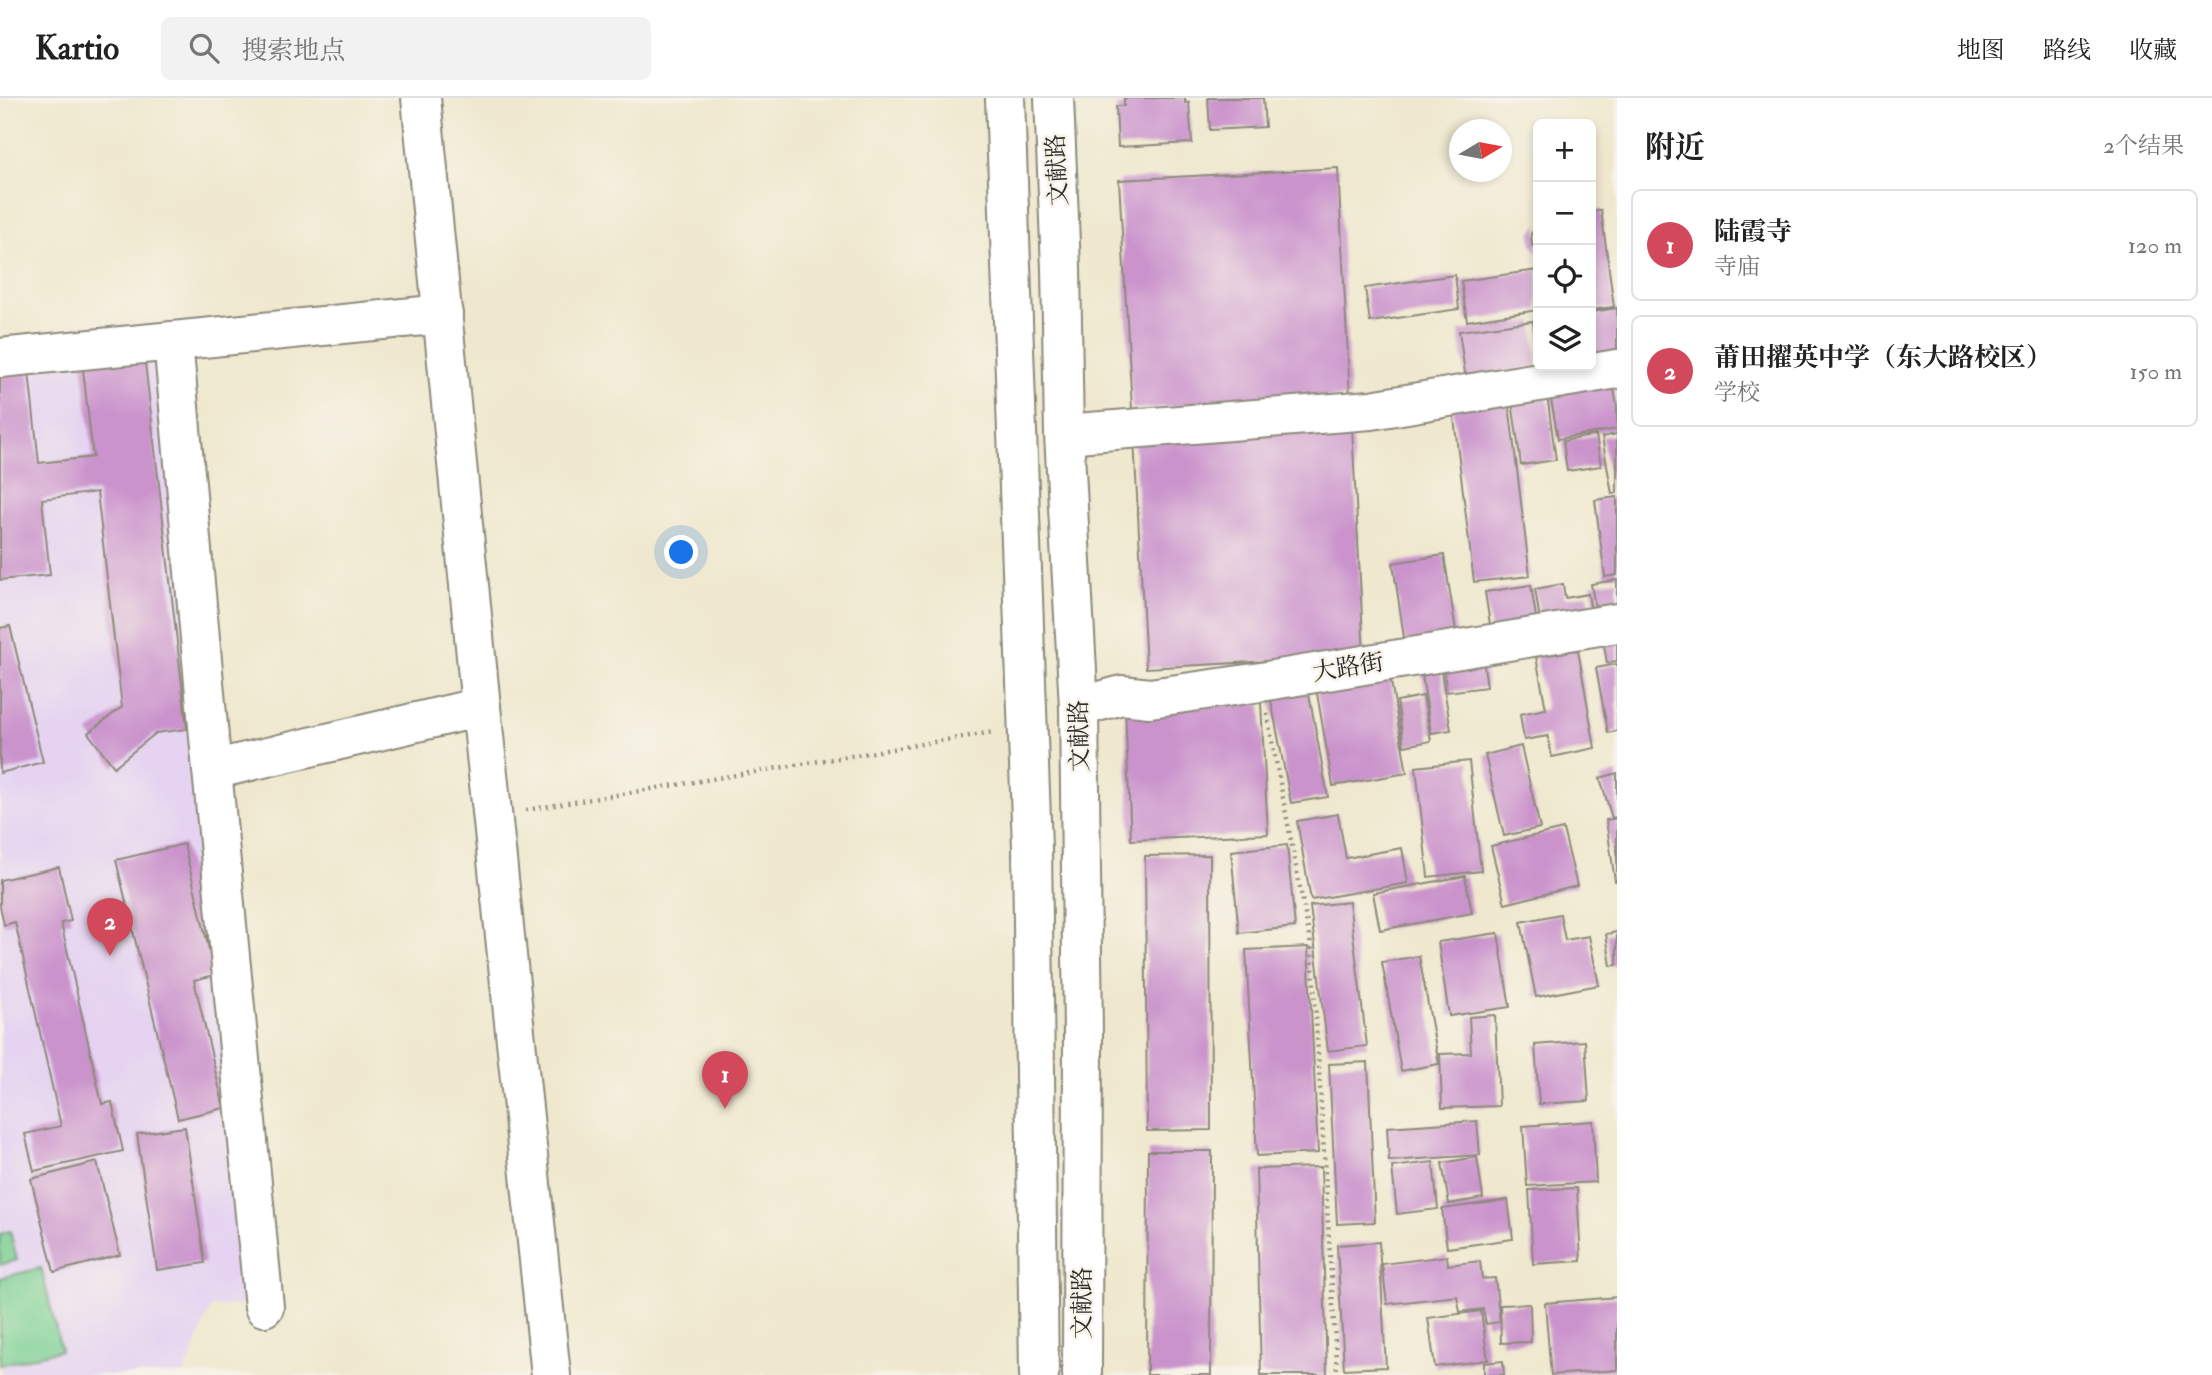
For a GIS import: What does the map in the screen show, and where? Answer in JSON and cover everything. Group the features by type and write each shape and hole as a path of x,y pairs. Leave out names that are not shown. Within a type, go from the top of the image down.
{"main road":[{"path":"421,98 551,1375"},
{"name":"文献路","path":"1005,98 1032,848 1039,1375"},
{"name":"文献路","path":"1054,98 1064,433 1079,707 1083,1022 1082,1375"},
{"path":"0,358 443,314"},
{"path":"173,341 264,1307"},
{"path":"1064,433 1371,410 1617,369"},
{"name":"大路街","path":"1079,707 1122,695 1150,698 1261,682 1617,623"},
{"path":"212,771 481,708"}],"path":[{"path":"1261,682 1312,951 1337,1375"},
{"path":"494,816 1028,726"}],"shaded area":[{"path":"166,345 252,1304 211,1307 184,1375 0,1375 0,362"}],"green space":[{"path":"10,1231 17,1260 0,1265 0,1234"},
{"path":"41,1268 61,1350 0,1365 0,1278"}],"building":[{"path":"1124,98 1185,98 1185,103 1189,102 1192,143 1118,147 1116,106 1124,106"},
{"path":"1208,98 1263,98 1265,127 1210,130"},
{"path":"1338,168 1350,397 1132,409 1119,180"},
{"path":"1601,210 1614,307 1596,309 1596,245 1596,211"},
{"path":"1533,271 1533,311 1467,321 1461,281"},
{"path":"1455,275 1459,309 1370,322 1365,288"},
{"path":"1617,308 1617,360 1596,363 1596,311"},
{"path":"1533,321 1533,367 1466,380 1459,331"},
{"path":"144,354 187,729 156,733 114,767 88,733 122,707 97,492 42,499 50,575 0,580 0,366 28,363 39,463 93,457 82,361"},
{"path":"1612,378 1617,406 1617,429 1558,439 1549,388"},
{"path":"1546,388 1556,460 1521,465 1511,394"},
{"path":"1508,396 1530,576 1474,582 1452,402"},
{"path":"1352,427 1364,656 1146,668 1134,438"},
{"path":"1617,434 1617,493 1612,494 1602,437"},
{"path":"1596,435 1601,466 1567,471 1563,441"},
{"path":"1617,497 1617,575 1605,577 1595,500"},
{"path":"1444,555 1457,637 1405,644 1393,563"},
{"path":"1617,580 1617,616 1597,619 1591,584"},
{"path":"1563,584 1565,598 1588,594 1592,618 1541,626 1535,589"},
{"path":"1531,585 1538,630 1492,637 1485,592"},
{"path":"10,626 43,762 0,773 0,628"},
{"path":"1617,631 1617,661 1607,663 1602,633"},
{"path":"1578,650 1595,748 1552,757 1548,736 1524,740 1520,714 1546,709 1536,657"},
{"path":"1482,652 1487,687 1447,692 1442,659"},
{"path":"1439,659 1451,730 1431,733 1420,662"},
{"path":"1617,664 1617,731 1608,733 1596,668"},
{"path":"1389,670 1407,773 1333,786 1315,682"},
{"path":"1307,683 1328,797 1291,803 1269,690"},
{"path":"1423,696 1431,741 1404,746 1397,701"},
{"path":"1261,703 1268,834 1131,840 1125,709"},
{"path":"1521,746 1540,828 1504,836 1485,755"},
{"path":"1469,761 1481,871 1428,877 1416,767"},
{"path":"1617,773 1617,817 1612,818 1600,778"},
{"path":"1338,814 1346,858 1402,848 1408,883 1311,900 1297,821"},
{"path":"1617,818 1617,881 1615,881 1606,820"},
{"path":"1563,829 1577,886 1505,904 1491,846"},
{"path":"184,844 215,975 194,980 224,1108 178,1119 116,860"},
{"path":"1287,845 1295,927 1239,933 1231,851"},
{"path":"1210,855 1211,1130 1147,1131 1145,856"},
{"path":"59,867 71,921 61,923 102,1104 112,1102 123,1151 34,1171 25,1134 61,1126 15,922 4,925 0,906 0,880"},
{"path":"1465,876 1472,913 1380,930 1373,893"},
{"path":"1349,902 1367,1046 1328,1051 1310,906"},
{"path":"1560,914 1565,940 1589,936 1599,985 1536,997 1521,922"},
{"path":"1617,932 1617,965 1611,966 1606,934"},
{"path":"1498,933 1510,1007 1449,1016 1438,942"},
{"path":"1308,947 1318,1153 1257,1156 1246,950"},
{"path":"1419,956 1439,1064 1401,1071 1382,962"},
{"path":"1495,1015 1499,1106 1442,1108 1440,1054 1471,1053 1469,1017"},
{"path":"1585,1041 1589,1101 1539,1104 1535,1045"},
{"path":"1368,1062 1375,1222 1337,1224 1329,1064"},
{"path":"1477,1121 1480,1155 1389,1161 1387,1127"},
{"path":"1593,1121 1596,1182 1527,1186 1523,1126"},
{"path":"185,1127 205,1263 157,1270 137,1134"},
{"path":"1148,1151 1212,1151 1211,1375 1147,1375"},
{"path":"1477,1157 1483,1198 1449,1204 1442,1163"},
{"path":"97,1162 120,1255 54,1272 31,1179"},
{"path":"1433,1162 1438,1209 1397,1214 1392,1167"},
{"path":"1321,1167 1327,1375 1261,1375 1256,1169"},
{"path":"1577,1188 1581,1261 1533,1264 1529,1190"},
{"path":"1508,1200 1513,1239 1447,1248 1442,1209"},
{"path":"1379,1242 1386,1367 1344,1369 1337,1245"},
{"path":"1447,1256 1448,1265 1480,1261 1482,1279 1495,1278 1500,1322 1486,1324 1483,1309 1460,1312 1457,1296 1387,1304 1382,1264"},
{"path":"1617,1297 1617,1370 1551,1375 1545,1303"},
{"path":"1530,1304 1531,1342 1501,1343 1500,1305"},
{"path":"1481,1311 1488,1360 1435,1367 1428,1318"},
{"path":"1503,1361 1504,1375 1484,1375 1484,1363"}],"place":[{"name":"莆田擢英中学（东大路校区）","path":"110,956"},
{"name":"陆霞寺","path":"725,1109"}]}
